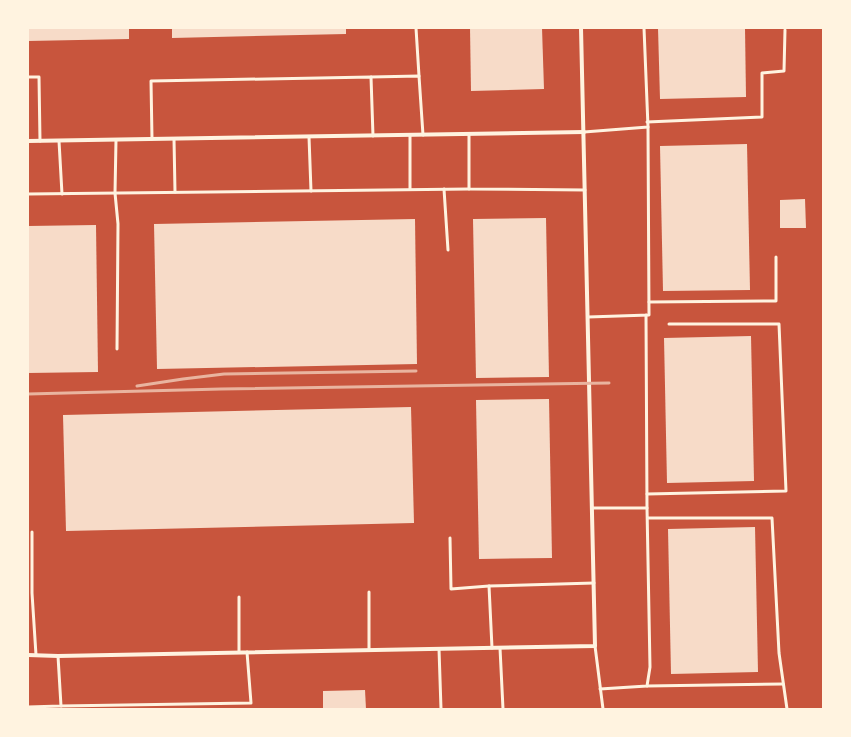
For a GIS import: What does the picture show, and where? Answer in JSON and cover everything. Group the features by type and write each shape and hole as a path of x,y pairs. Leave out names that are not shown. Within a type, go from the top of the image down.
{"street":[{"path":"28,655 58,656 595,646 581,28"},
{"path":"28,141 584,132"}],"lane":[{"path":"416,28 423,135"},
{"path":"644,28 648,122 649,302 649,315 646,316 650,667 647,686"},
{"path":"648,122 762,117 762,73 784,71 785,30"},
{"path":"152,139 151,81 419,76"},
{"path":"28,77 39,77 40,141"},
{"path":"371,77 373,136"},
{"path":"584,132 648,127"},
{"path":"468,134 470,189"},
{"path":"410,135 410,189"},
{"path":"309,136 311,190"},
{"path":"174,139 175,192"},
{"path":"116,140 115,193 118,224 117,350"},
{"path":"59,141 62,194"},
{"path":"28,194 410,189 585,190"},
{"path":"444,189 448,250"},
{"path":"649,302 776,301 776,257"},
{"path":"588,317 646,316"},
{"path":"647,494 786,491 779,324 669,324"},
{"path":"592,508 647,508"},
{"path":"648,518 772,518 779,653 787,709"},
{"path":"32,532 32,593 36,655"},
{"path":"450,538 451,589 490,586 594,583"},
{"path":"490,586 492,648"},
{"path":"369,592 369,650"},
{"path":"239,597 239,652"},
{"path":"595,646 603,709"},
{"path":"500,648 503,709"},
{"path":"439,649 441,709"},
{"path":"247,652 252,709"},
{"path":"58,656 61,706"},
{"path":"600,689 647,686 783,684"},
{"path":"28,707 251,703"}],"building":[{"path":"28,28 129,28 129,39 28,41"},
{"path":"172,28 346,28 346,34 172,38"},
{"path":"470,28 542,28 544,89 471,91"},
{"path":"658,28 745,28 746,97 660,99"},
{"path":"747,144 750,290 663,291 660,146"},
{"path":"805,199 806,228 780,228 780,200"},
{"path":"546,218 549,377 476,378 473,219"},
{"path":"415,219 417,364 157,369 154,224"},
{"path":"96,225 98,372 28,373 28,226"},
{"path":"751,336 754,481 667,483 664,338"},
{"path":"549,399 552,558 479,559 476,400"},
{"path":"411,407 414,523 66,531 63,415"},
{"path":"755,527 758,672 671,674 668,529"},
{"path":"365,690 366,709 323,709 323,691"}],"railway":[{"path":"137,386 224,374 416,371"},
{"path":"28,394 221,389 609,383"}]}
